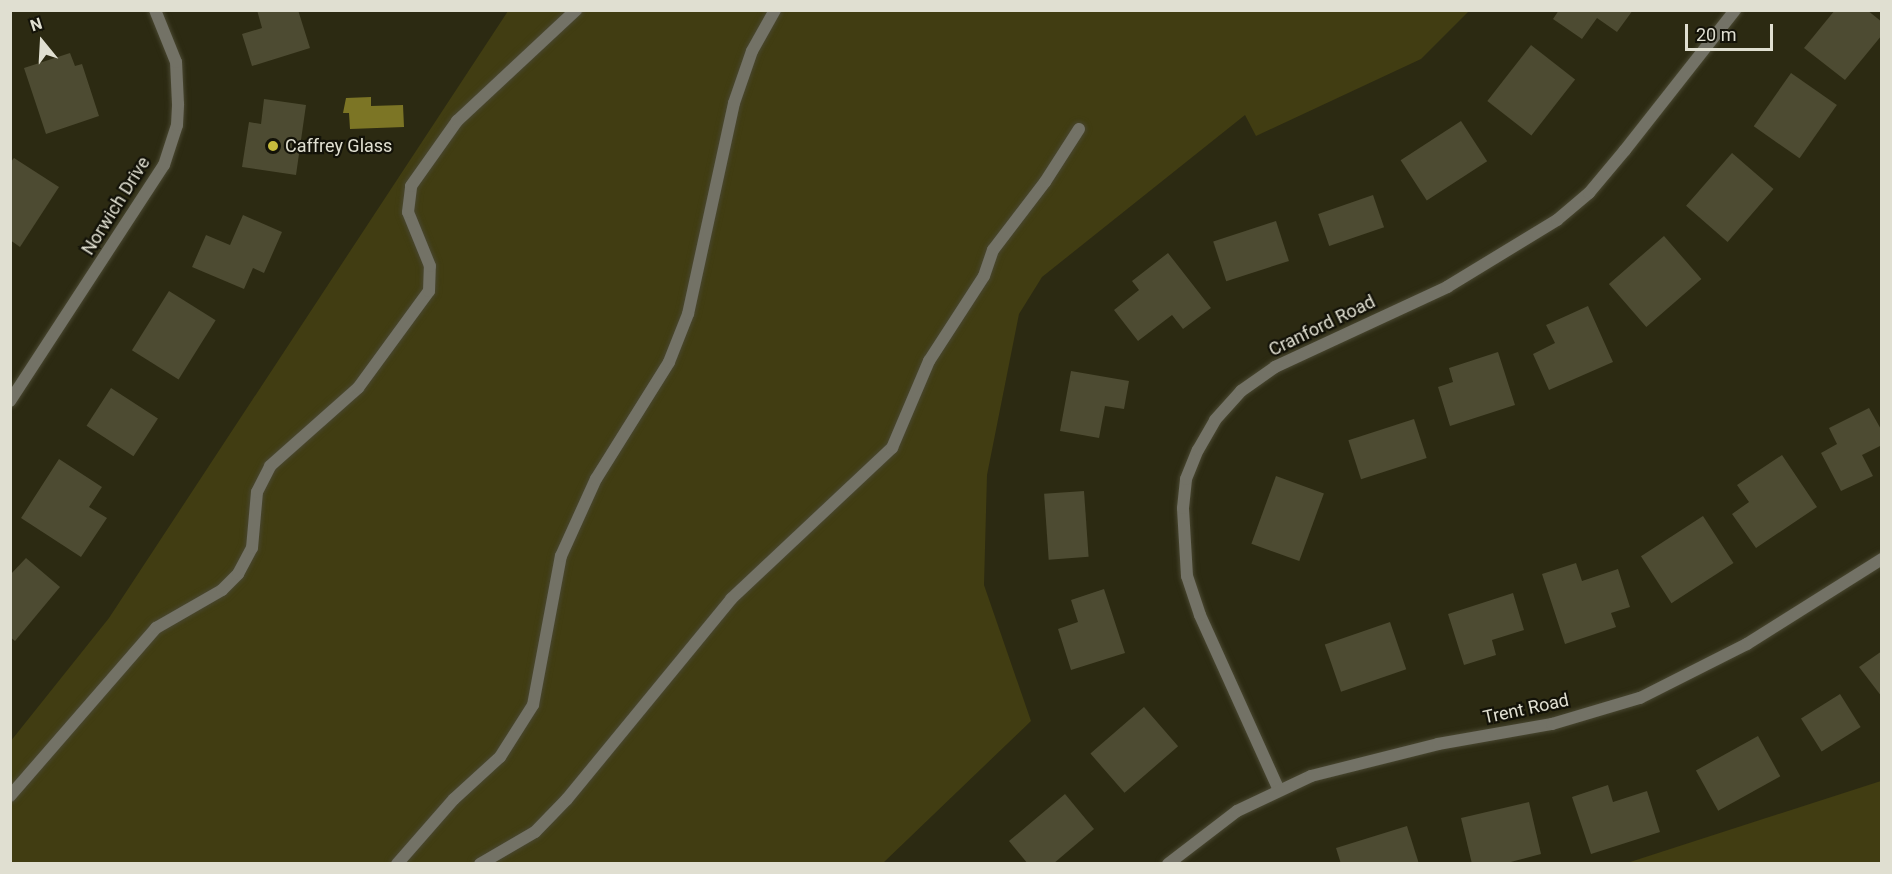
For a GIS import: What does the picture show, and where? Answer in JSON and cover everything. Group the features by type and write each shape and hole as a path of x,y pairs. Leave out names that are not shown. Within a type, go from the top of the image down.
{"street":[{"name":"Norwich Drive","path":"10,402 164,165 177,125 177,84 170,41 155,10"},
{"path":"10,796 152,632 170,618 222,590 238,574 252,548 257,492 270,466 358,388 429,291 430,266 408,212 411,186 457,120 576,10"},
{"path":"398,864 454,799 500,757 533,705 561,556 596,479 669,362 688,314 734,103 752,51 775,10"},
{"name":"Cranford Road","path":"1278,788 1187,576 1183,508 1186,479 1198,450 1215,420 1241,391 1275,367 1447,287 1557,220 1611,168 1735,10"},
{"path":"480,864 535,831 567,799 731,599 892,448 929,361 984,276 993,250 1045,182 1079,129"},
{"name":"Trent Road","path":"1168,864 1216,824 1278,788 1350,764 1552,724 1640,698 1738,649 1881,559"}],"shaded area":[{"path":"508,11 1469,11 1421,59 1256,136 1245,115 1042,277 1019,314 987,475 984,585 1031,721 883,863 11,863 10,742 109,618"},
{"path":"371,97 371,106 403,105 404,127 350,129 349,113 343,113 346,98"},
{"path":"1881,781 1881,863 1627,863"}],"building":[{"path":"257,10 298,10 310,48 252,66 242,34 262,28"},
{"path":"1559,10 1633,10 1617,32 1597,18 1582,39 1553,19"},
{"path":"1835,10 1867,10 1882,22 1882,35 1845,80 1804,48"},
{"path":"1531,45 1575,79 1531,135 1487,101"},
{"path":"70,53 75,66 82,64 99,116 46,134 24,68"},
{"path":"1791,73 1837,105 1800,158 1754,126"},
{"name":"Caffrey Glass","path":"264,99 306,105 296,175 242,167 249,122 261,124"},
{"path":"1461,121 1487,161 1427,200 1401,160"},
{"path":"1732,153 1774,189 1728,242 1686,206"},
{"path":"14,158 59,187 20,247 10,240 10,163"},
{"path":"1373,195 1384,227 1329,246 1318,214"},
{"path":"243,215 282,232 264,273 253,268 244,289 192,267 206,235 230,245"},
{"path":"1276,221 1289,261 1226,281 1213,241"},
{"path":"1664,236 1701,279 1646,327 1609,284"},
{"path":"1168,253 1211,308 1183,329 1172,315 1138,341 1114,310 1139,290 1132,281"},
{"path":"169,291 216,320 179,380 132,350"},
{"path":"1588,306 1613,362 1549,390 1533,354 1555,343 1546,325"},
{"path":"1498,352 1515,405 1450,426 1438,387 1453,382 1449,368"},
{"path":"1071,371 1129,381 1124,409 1105,406 1099,438 1060,431"},
{"path":"111,388 158,418 133,456 86,426"},
{"path":"1869,408 1882,431 1882,445 1862,455 1873,476 1841,491 1821,453 1837,444 1829,428"},
{"path":"1414,419 1427,458 1361,479 1348,440"},
{"path":"1782,455 1817,507 1756,548 1732,514 1749,502 1737,485"},
{"path":"59,459 102,487 89,507 107,518 81,557 21,518"},
{"path":"1276,476 1324,493 1299,561 1251,544"},
{"path":"1084,491 1089,557 1049,560 1044,494"},
{"path":"1703,516 1733,563 1671,603 1641,556"},
{"path":"26,558 60,587 15,641 10,637 10,575"},
{"path":"1576,563 1582,581 1618,569 1630,607 1611,613 1616,627 1565,644 1542,574"},
{"path":"1104,589 1125,653 1071,670 1058,629 1078,622 1071,600"},
{"path":"1513,593 1524,630 1492,640 1496,655 1464,665 1448,614"},
{"path":"1390,622 1406,669 1341,692 1325,644"},
{"path":"1882,651 1882,697 1859,667"},
{"path":"1840,694 1861,727 1822,751 1801,718"},
{"path":"1144,707 1178,746 1125,793 1090,754"},
{"path":"1758,736 1780,776 1718,811 1696,770"},
{"path":"1608,785 1613,802 1647,791 1660,832 1591,854 1572,797"},
{"path":"1065,794 1094,829 1053,864 1028,864 1009,841"},
{"path":"1529,802 1541,854 1503,864 1472,864 1461,818"},
{"path":"1407,826 1419,864 1341,864 1336,848"}],"place":[{"name":"Caffrey Glass","path":"273,146"}]}
